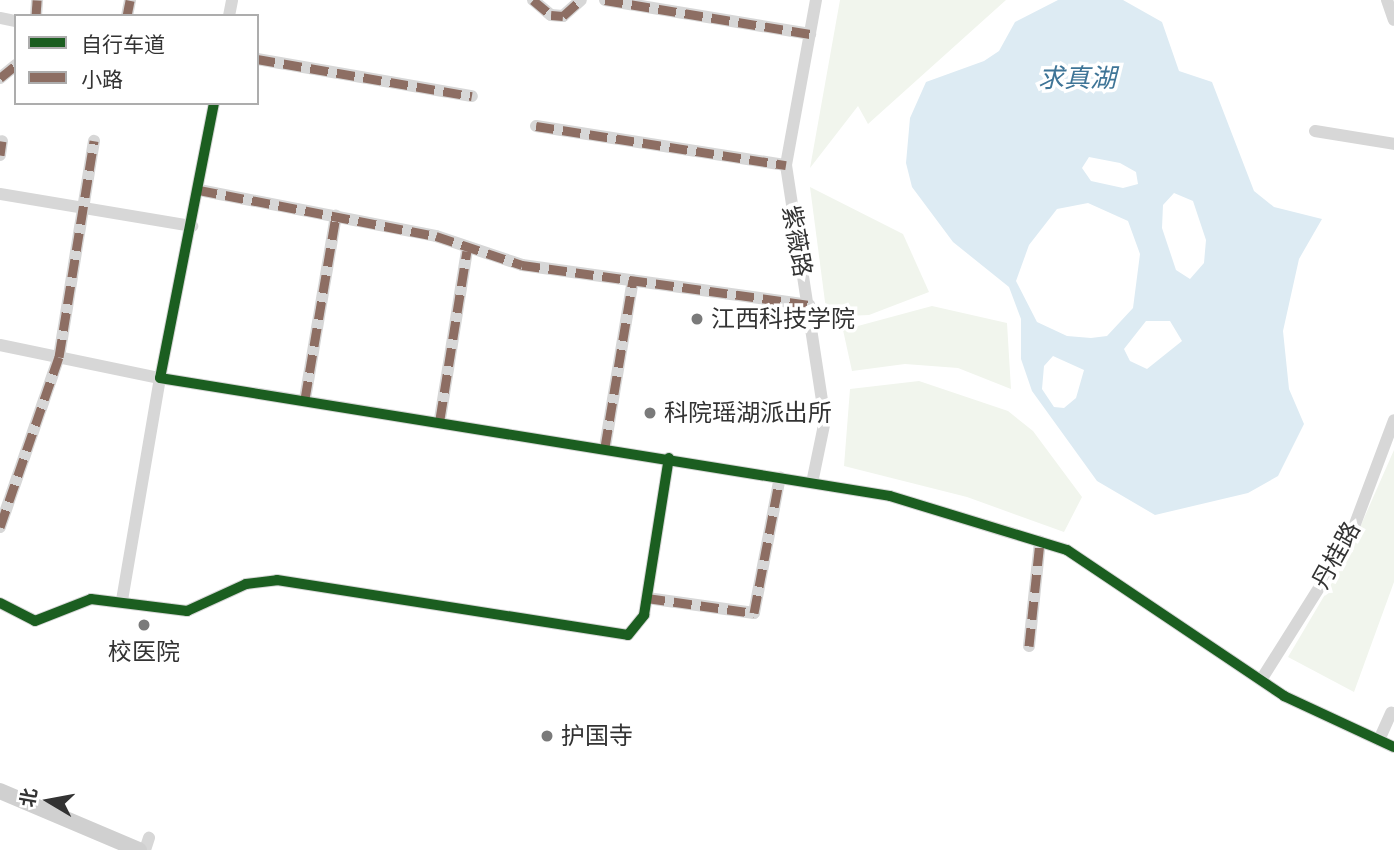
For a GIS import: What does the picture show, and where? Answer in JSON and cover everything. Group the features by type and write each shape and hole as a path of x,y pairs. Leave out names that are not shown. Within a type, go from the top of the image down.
{"main road":[{"path":"0,791 145,846"}],"street":[{"path":"533,0 551,15 563,16 580,0"},
{"path":"605,0 810,34"},
{"name":"紫薇路","path":"812,483 825,421 786,165 816,0"},
{"path":"1387,0 1394,20"},
{"path":"259,59 472,96"},
{"path":"0,78 14,67"},
{"path":"121,600 160,379 214,105"},
{"path":"536,126 786,165"},
{"path":"1315,131 1394,144"},
{"path":"0,155 2,141"},
{"path":"0,527 59,357 80,208 94,141"},
{"path":"199,190 436,236 467,251 633,280 809,305"},
{"path":"0,194 192,226"},
{"path":"305,399 336,216"},
{"path":"440,419 467,251"},
{"path":"605,447 633,280"},
{"path":"0,345 160,379 440,419 890,496 1067,550 1261,680 1394,747"},
{"name":"丹桂路","path":"1261,680 1349,540 1394,420"},
{"path":"0,603 35,621 91,599 121,600 187,611 246,583 277,580 628,635 644,615 669,458"},
{"path":"647,598 754,613 780,477"},
{"path":"1029,646 1040,542"},
{"path":"1379,740 1391,713"}],"shaded area":[{"path":"840,0 1006,0 868,124 858,106 810,168"},
{"path":"810,187 903,234 929,292 869,315 827,317"},
{"path":"932,306 1007,323 1011,389 958,368 905,364 852,371 843,330"},
{"path":"919,381 1008,411 1033,431 1082,497 1064,532 967,497 844,466 850,389"},
{"path":"1394,450 1394,582 1354,692 1288,657 1346,559"}],"water":[{"name":"求真湖","path":"1058,0 1123,0 1162,22 1179,71 1212,82 1254,191 1274,207 1322,219 1299,259 1283,331 1289,389 1304,424 1278,476 1248,493 1155,515 1097,481 1032,391 1021,359 1021,319 1009,287 953,242 912,187 906,163 910,118 926,82 984,61 999,51 1015,22","holes":["1089,157 1120,163 1136,172 1138,184 1123,188 1091,181 1082,168","1174,193 1193,201 1206,240 1204,263 1190,279 1176,270 1162,228 1163,205","1088,203 1128,221 1140,254 1133,308 1107,336 1067,336 1037,322 1016,281 1029,245 1057,209","1146,321 1170,321 1182,341 1147,369 1130,361 1124,349","1053,356 1084,370 1076,398 1064,408 1054,407 1042,389 1044,366"]}],"marked path":[{"path":"36,14 37,0"},
{"path":"127,14 130,0"},
{"path":"533,0 551,15 563,16 581,0"},
{"path":"605,0 810,34"},
{"path":"259,59 472,96"},
{"path":"0,78 14,67"},
{"path":"536,126 786,165"},
{"path":"0,155 2,141"},
{"path":"0,527 59,357 94,141"},
{"path":"199,190 436,236 522,265 809,305"},
{"path":"305,399 336,216"},
{"path":"440,419 467,251"},
{"path":"605,447 633,280"},
{"path":"647,598 754,613 780,477"},
{"path":"1029,646 1040,542"}],"cycle path":[{"path":"214,105 160,378 890,496 1067,550 1284,696 1394,747"},
{"path":"0,603 35,621 91,599 187,611 246,584 277,580 628,635 644,615 669,458"}],"place":[{"name":"江西科技学院","path":"697,319"},
{"name":"科院瑶湖派出所","path":"650,413"},
{"name":"校医院","path":"144,625"},
{"name":"护国寺","path":"547,736"}]}
